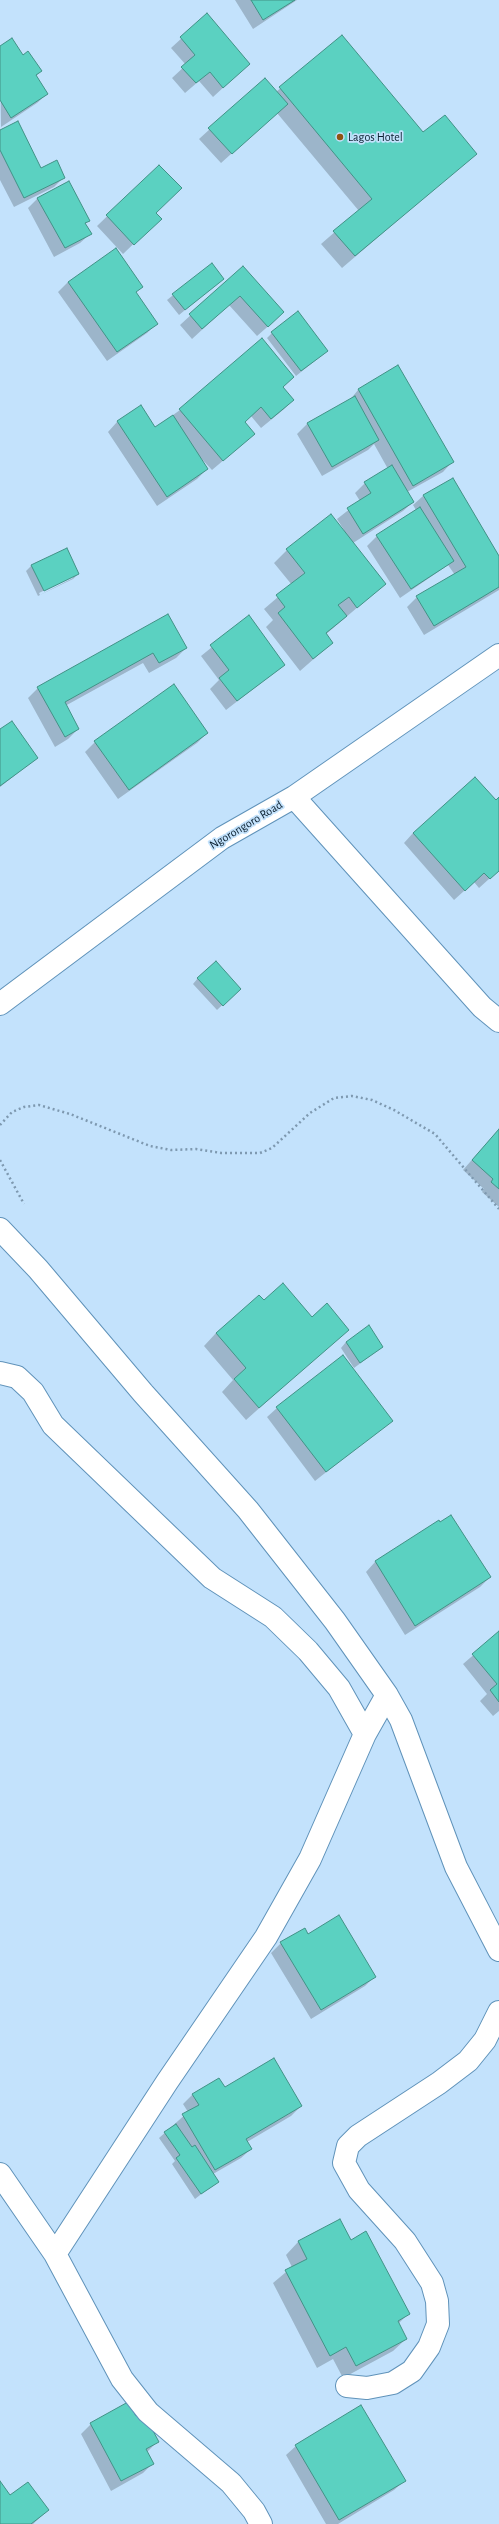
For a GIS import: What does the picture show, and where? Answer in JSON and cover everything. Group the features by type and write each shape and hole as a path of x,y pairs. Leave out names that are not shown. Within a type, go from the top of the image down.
{"street":[{"name":"Ngorongoro Road","path":"4,1001 222,838 294,797 499,655"},
{"path":"294,797 482,1007 499,1021"},
{"path":"0,1229 38,1269 143,1394 248,1510 335,1621 387,1695 401,1720 456,1867 499,1950"},
{"path":"0,1373 17,1377 33,1392 53,1425 212,1578 273,1617 308,1651 339,1688 365,1734"},
{"path":"55,2254 168,2082 266,1937 310,1859 365,1734 387,1695"},
{"path":"347,2386 367,2388 393,2383 412,2371 429,2347 438,2324 437,2301 432,2283 405,2241 359,2190 344,2163 348,2146 358,2136 439,2083 468,2061 485,2040 499,2012"},
{"path":"0,2174 55,2254 122,2379 148,2412 231,2483 254,2511 261,2524"}],"path":[{"path":"0,1125 12,1112 24,1107 39,1105 70,1114 150,1146 171,1150 196,1149 221,1153 260,1153 272,1148 310,1113 334,1098 352,1096 372,1100 394,1110 436,1134 499,1208"}],"building":[{"path":"251,0 295,0 263,20"},
{"path":"207,13 250,64 223,88 210,72 196,83 181,67 195,55 180,37"},
{"path":"342,35 423,132 445,115 477,154 355,256 333,231 372,199 279,87"},
{"path":"12,38 23,55 28,51 42,71 36,75 48,94 11,118 0,100 0,46"},
{"path":"265,78 288,104 232,154 208,128"},
{"path":"18,121 41,168 57,160 65,178 24,198 0,150 0,130"},
{"path":"159,165 182,188 156,213 162,219 134,245 106,215"},
{"path":"69,181 90,221 85,223 92,234 65,248 37,198"},
{"path":"116,248 143,287 136,292 158,324 117,352 68,282"},
{"path":"212,263 224,279 185,310 172,294"},
{"path":"243,266 284,312 268,327 240,296 202,329 189,314"},
{"path":"298,311 328,351 301,371 271,332"},
{"path":"262,338 294,377 283,387 294,400 271,419 261,407 245,422 255,434 223,461 179,409"},
{"path":"398,365 454,462 413,486 358,389"},
{"path":"355,396 379,440 332,467 307,423"},
{"path":"141,405 155,427 173,415 208,469 167,497 117,421"},
{"path":"392,465 414,502 363,534 347,508 371,493 364,482"},
{"path":"453,478 499,556 499,587 434,626 416,596 466,567 423,495"},
{"path":"420,507 454,561 411,589 376,535"},
{"path":"331,514 386,584 357,608 349,597 338,605 347,616 326,633 333,643 313,659 278,613 285,607 276,595 305,573 286,549"},
{"path":"67,548 79,574 44,591 31,565"},
{"path":"168,614 187,648 159,663 153,653 65,702 79,729 65,737 37,687"},
{"path":"249,615 285,665 237,701 219,678 229,670 210,645"},
{"path":"174,684 208,733 129,790 94,741"},
{"path":"12,721 38,758 0,786 0,729"},
{"path":"475,777 496,800 499,797 499,871 490,879 484,873 465,891 413,833"},
{"path":"216,961 241,989 223,1006 197,978"},
{"path":"499,1129 499,1189 491,1182 493,1179 472,1160"},
{"path":"283,1283 312,1317 327,1303 349,1330 259,1408 234,1379 246,1368 216,1333 259,1295 264,1300"},
{"path":"369,1325 383,1347 360,1363 346,1342"},
{"path":"343,1355 393,1421 326,1472 276,1407"},
{"path":"451,1515 491,1577 415,1626 375,1561 439,1520 440,1522"},
{"path":"499,1631 499,1702 490,1690 497,1684 472,1654"},
{"path":"339,1915 376,1977 321,2010 280,1942 305,1928 308,1934"},
{"path":"274,2058 302,2106 246,2139 252,2149 215,2170 182,2114 199,2105 192,2094 219,2078 225,2087"},
{"path":"176,2124 192,2147 195,2145 219,2182 201,2194 176,2158 180,2155 164,2132"},
{"path":"340,2219 351,2240 366,2231 410,2314 398,2321 407,2339 356,2366 346,2347 330,2356 285,2270 307,2259 298,2241"},
{"path":"128,2402 136,2416 143,2412 159,2442 146,2449 154,2464 121,2481 90,2423"},
{"path":"361,2405 406,2481 339,2520 295,2445"},
{"path":"0,2481 10,2495 28,2482 49,2510 31,2524 0,2524"}],"place":[{"name":"Lagos Hotel","path":"340,137"}]}
